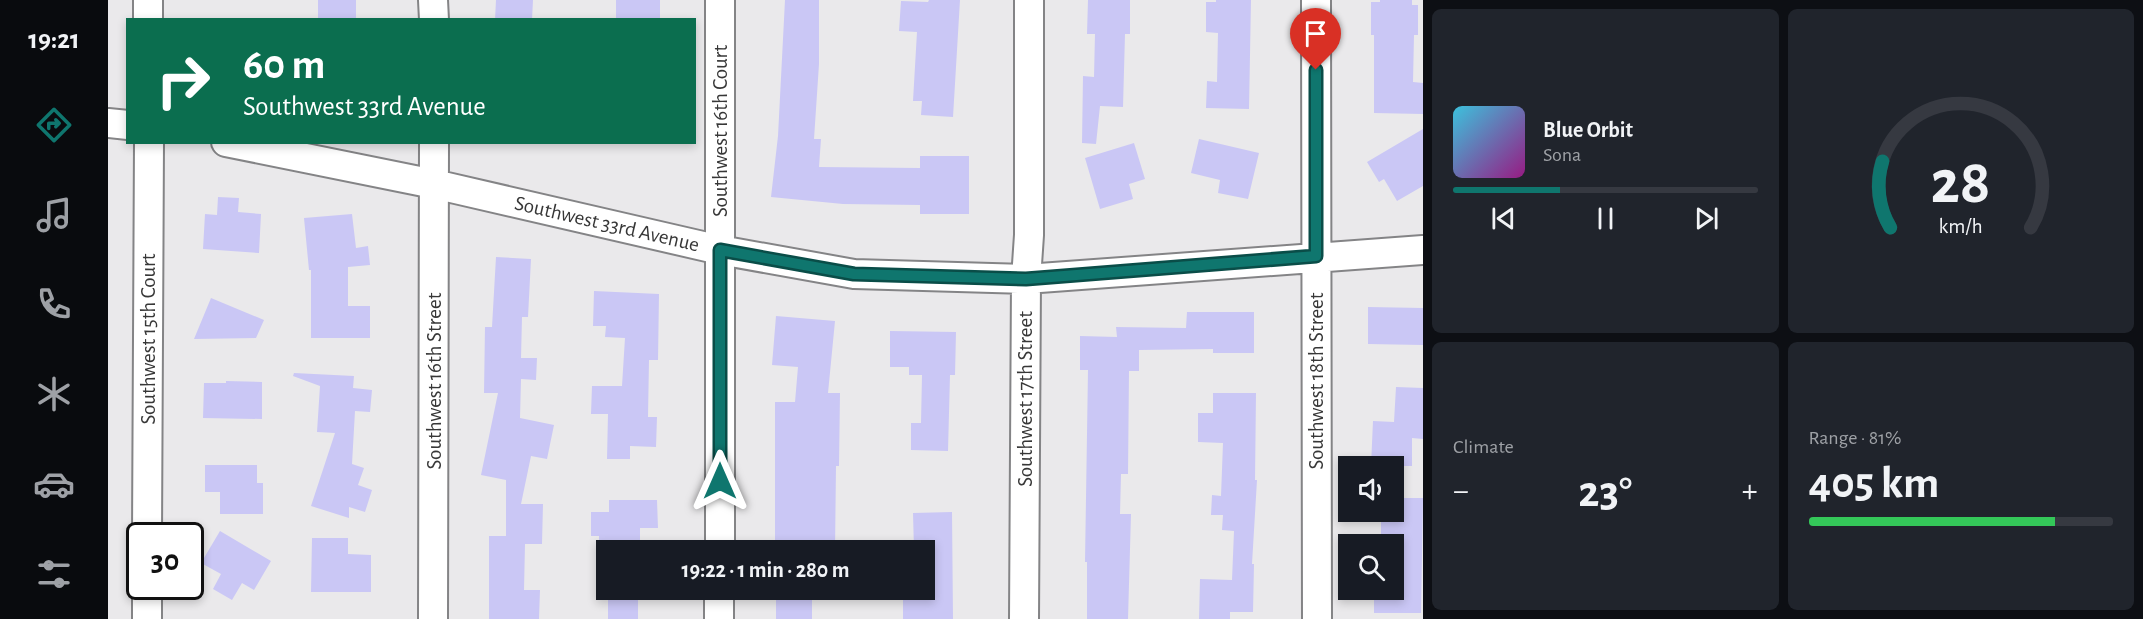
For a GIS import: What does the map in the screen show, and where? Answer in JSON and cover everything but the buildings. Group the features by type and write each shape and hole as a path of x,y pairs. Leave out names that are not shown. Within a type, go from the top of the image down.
{"street":[{"path":"148,0 148,18"},
{"path":"434,0 434,18"},
{"name":"Southwest 16th Court","path":"720,0 720,540"},
{"name":"Southwest 17th Street","path":"1024,619 1026,279 1029,235 1029,0"},
{"name":"Southwest 18th Street","path":"1316,0 1317,619"},
{"path":"108,123 126,125"},
{"name":"Southwest 15th Court","path":"147,522 149,144"},
{"name":"Southwest 33rd Avenue","path":"236,144 434,184 720,250 854,274 1026,279 1423,249"},
{"name":"Southwest 16th Street","path":"433,619 434,144"},
{"path":"147,600 147,619"},
{"path":"719,600 719,619"}],"route":[{"path":"720,481 720,250 854,274 1026,279 1316,256 1316,70"}]}
